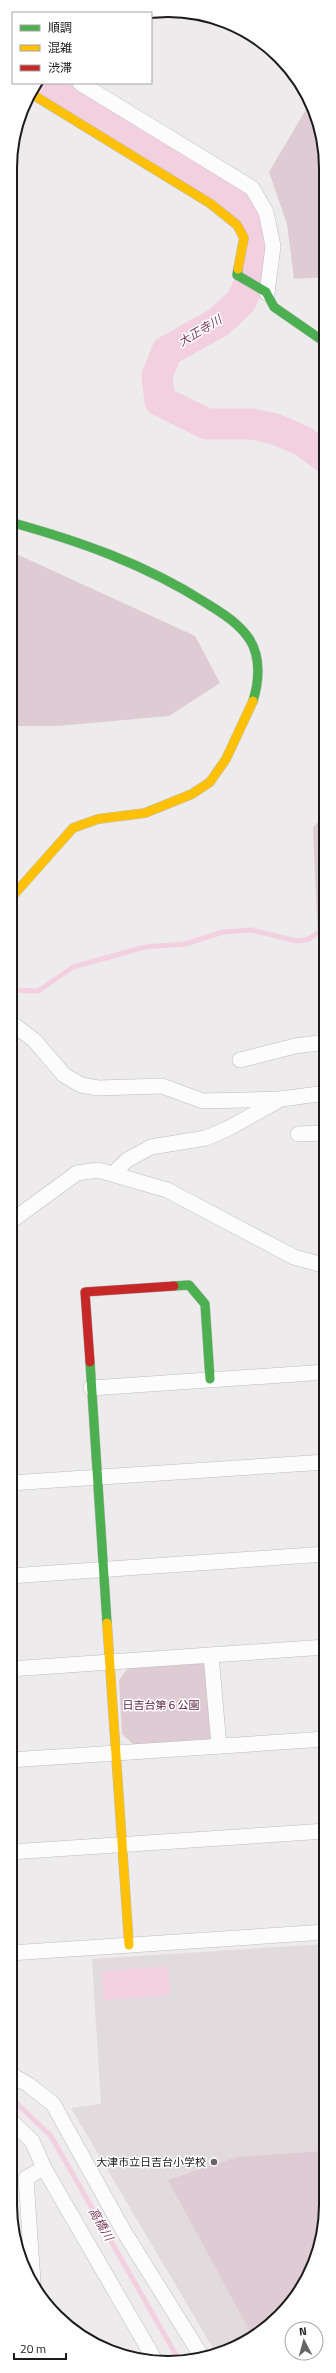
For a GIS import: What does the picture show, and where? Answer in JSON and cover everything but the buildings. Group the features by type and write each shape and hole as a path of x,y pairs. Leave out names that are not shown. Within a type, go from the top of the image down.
{"street":[{"path":"82,84 252,188 266,212 273,246 266,293"},
{"path":"35,96 211,204 238,225 244,238 237,275 266,293 274,307 319,338"},
{"path":"17,524 75,540 126,560 188,591 230,618 250,640 257,660 258,685 247,717 226,759 210,782 192,794 145,813 98,819 73,828 17,891"},
{"path":"17,1027 34,1040 64,1075 81,1085 98,1088 162,1086 203,1101 281,1099 319,1094"},
{"path":"240,1060 295,1046 319,1043"},
{"path":"114,1173 127,1160 150,1147 206,1138 229,1128 281,1099"},
{"path":"298,1134 319,1133"},
{"path":"17,1217 77,1173 98,1170 114,1173 134,1182 166,1190 294,1257 319,1264"},
{"path":"129,1945 85,1292 188,1285 205,1304 210,1379"},
{"path":"91,1388 319,1372"},
{"path":"17,1483 319,1462"},
{"path":"17,1576 319,1555"},
{"path":"17,1669 319,1647"},
{"path":"211,1655 219,1746"},
{"path":"17,1760 319,1739"},
{"path":"17,1852 319,1832"},
{"path":"17,1953 319,1932"},
{"path":"17,2078 29,2085 53,2104 123,2230 199,2353"},
{"path":"17,2127 32,2141 44,2168 152,2355"},
{"path":"32,2271 26,2178 44,2168"}],"shaded area":[{"name":"大津市立日吉台小学校","path":"319,1944 319,2215 314,2244 308,2263 294,2289 282,2305 268,2319 252,2331 226,2345 213,2349 71,2108 101,2104 92,1959"},
{"path":"168,1966 170,1995 104,2000 102,1971"}],"green space":[{"path":"307,108 314,129 319,158 319,277 294,279 287,224 269,172"},
{"path":"17,554 195,636 220,683 169,716 57,726 17,726"},
{"path":"319,821 318,942 313,827"},
{"name":"日吉台第６公園","path":"209,1663 213,1739 134,1745 122,1734 119,1680 128,1668"},
{"path":"319,2151 319,2215 314,2244 308,2263 294,2289 282,2305 268,2319 250,2332 168,2180 237,2157"}],"waterway":[{"name":"大正寺川","path":"41,85 230,200 254,220 256,269 241,301 219,322 167,351 157,376 160,401 207,424 252,424 275,429 303,441 319,453"},
{"path":"17,990 38,991 73,967 145,947 185,944 223,932 251,930 297,941 309,939 319,932"},
{"name":"高橋川","path":"17,2104 51,2136 177,2356"}],"traffic: fast":[{"path":"238,269 237,275 266,292 274,307 319,338"},
{"path":"17,524 61,537 135,565 183,589 230,619 246,634 254,647 256,654 258,678 253,701"},
{"path":"174,1286 189,1285 205,1304 210,1379"},
{"path":"90,1362 107,1623"}],"traffic: slow":[{"path":"35,96 211,204 237,225 244,238 238,269"},
{"path":"17,891 73,828 98,819 145,813 192,794 210,782 226,759 253,701"},
{"path":"107,1623 129,1945"}],"traffic: jam":[{"path":"90,1362 85,1292 174,1286"}],"place":[{"name":"大津市立日吉台小学校","path":"214,2162"}]}
